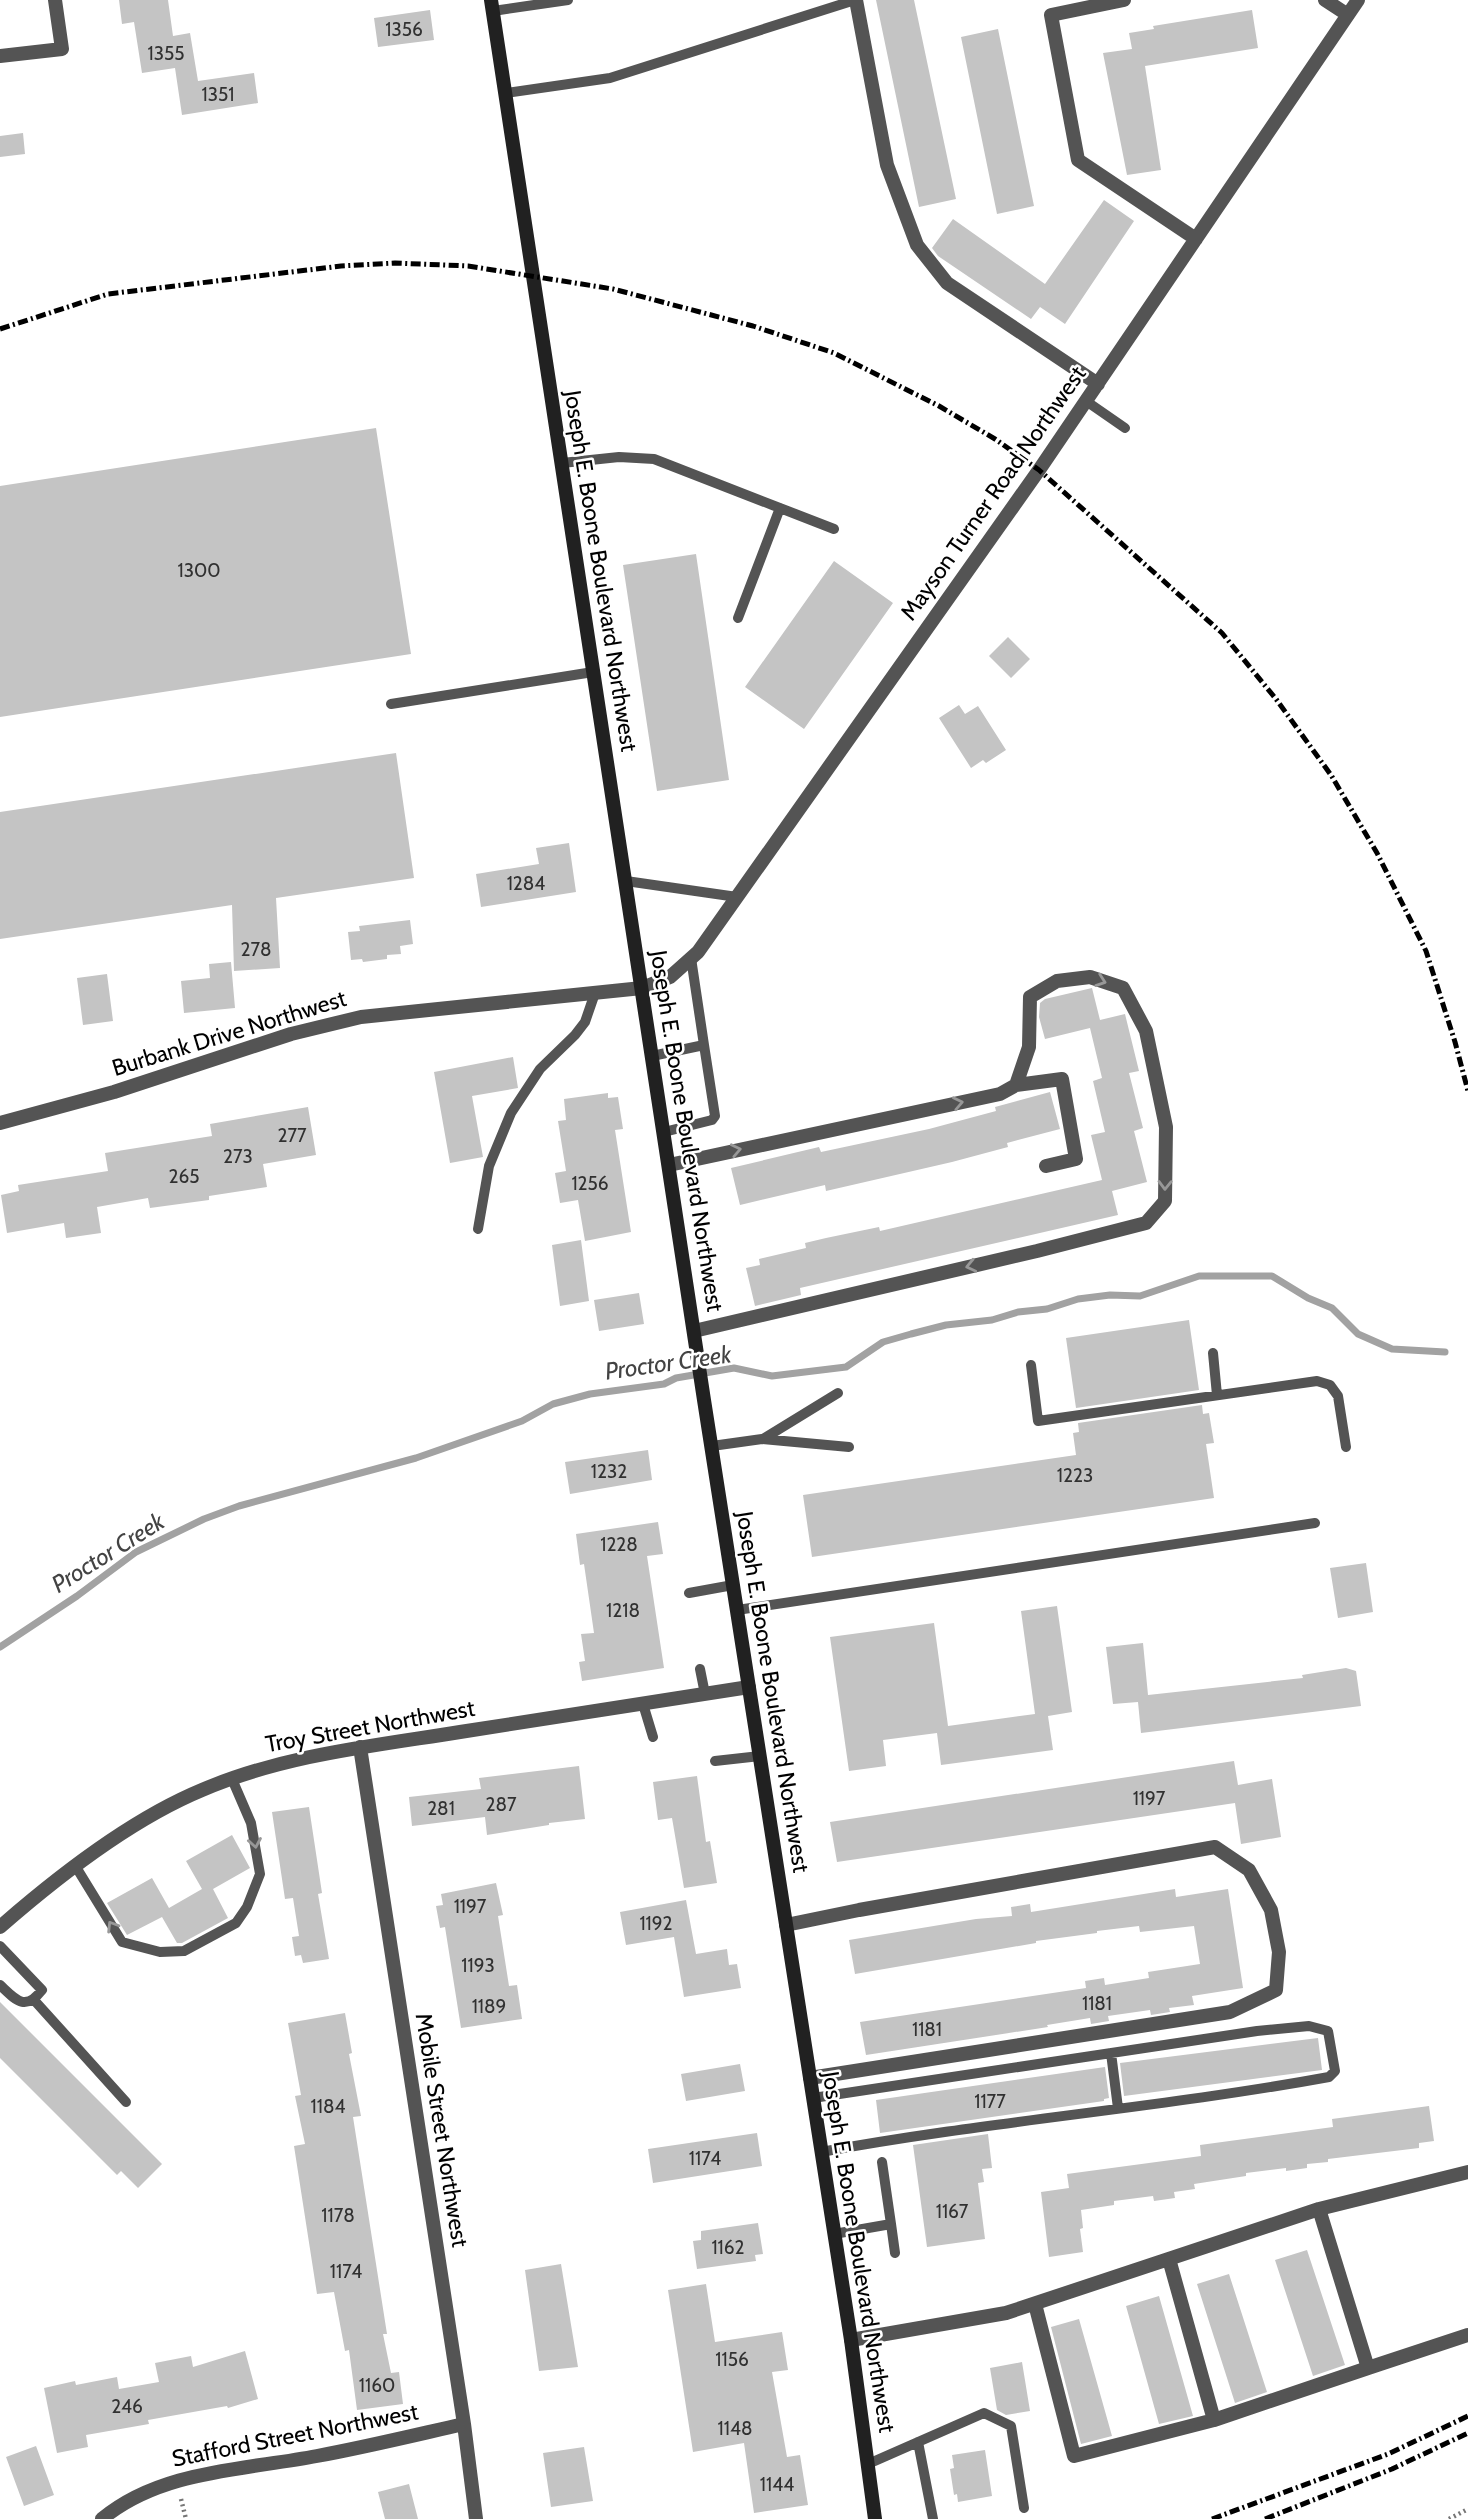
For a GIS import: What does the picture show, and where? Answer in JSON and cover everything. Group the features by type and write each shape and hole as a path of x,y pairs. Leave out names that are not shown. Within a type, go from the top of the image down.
{"main road":[{"name":"Joseph E. Boone Boulevard Northwest","path":"492,5 834,2234 875,2519"}],"street":[{"path":"0,56 62,49 55,0"},
{"path":"855,0 887,165 917,245 947,284 1098,384"},
{"path":"1124,0 1051,15 1078,160 1196,239"},
{"path":"1325,0 1348,15"},
{"name":"Mayson Turner Road Northwest","path":"642,988 670,977 698,952 1098,384 1358,0"},
{"path":"694,1331 1146,1223 1165,1200 1166,1127 1146,1031 1123,988 1090,977 1057,981 1031,997 1029,1047 1016,1085"},
{"name":"Burbank Drive Northwest","path":"0,1123 114,1092 291,1034 361,1017 642,988"},
{"path":"669,1165 1000,1094 1016,1085 1062,1079 1076,1159 1046,1166"},
{"name":"Troy Street Northwest","path":"0,1927 46,1887 139,1824 200,1791 275,1764 360,1747 749,1687"},
{"name":"Mobile Street Northwest","path":"360,1747 464,2424 476,2519"},
{"path":"786,1925 1215,1847 1249,1870 1271,1910 1279,1952 1276,1990 1230,2012 810,2078"},
{"path":"850,2340 1006,2314 1320,2209 1468,2172"},
{"path":"1320,2209 1368,2368"},
{"path":"1169,2259 1214,2420"},
{"path":"1035,2304 1074,2456 1214,2420 1468,2335"},
{"name":"Stafford Street Northwest","path":"102,2519 150,2490 191,2477 317,2456 464,2424"}],"lane":[{"path":"492,5 568,0"},
{"path":"506,93 610,78 855,0"},
{"path":"1086,401 1125,428"},
{"path":"562,463 619,457 654,459 834,529"},
{"path":"738,618 780,508"},
{"path":"391,704 593,672"},
{"path":"626,881 737,897"},
{"path":"664,1132 712,1120 715,1116 691,958"},
{"path":"478,1229 489,1166 511,1113 540,1069 585,1022 595,993"},
{"path":"652,1056 704,1045"},
{"path":"1213,1353 1217,1395"},
{"path":"1031,1365 1038,1421 1317,1381 1330,1385 1338,1396 1346,1447"},
{"path":"762,1439 838,1393"},
{"path":"712,1446 762,1439 849,1447"},
{"path":"737,1610 1315,1523"},
{"path":"690,1593 733,1585"},
{"path":"700,1669 705,1694"},
{"path":"643,1704 653,1737"},
{"path":"715,1761 760,1756"},
{"path":"76,1867 122,1942 160,1952 184,1951 236,1923 247,1907 260,1874 251,1823 232,1779"},
{"path":"0,1946 42,1990 34,2000 26,2003 15,1999 0,1985"},
{"path":"34,2000 126,2102"},
{"path":"813,2098 1256,2031 1309,2026 1328,2031 1335,2071 1329,2077 1256,2091 1118,2108 821,2152"},
{"path":"1111,2053 1118,2108"},
{"path":"882,2162 895,2253"},
{"path":"834,2234 891,2224"},
{"path":"868,2464 984,2413 1011,2426 1024,2508"},
{"path":"918,2442 933,2519"}],"path":[{"path":"1449,2519 1468,2509"}],"building":[{"path":"119,0 168,0 173,36 190,33 198,81 254,73 258,103 182,115 175,68 142,73 134,22 122,24"},
{"path":"876,0 914,0 956,199 919,207"},
{"path":"430,10 434,40 378,47 374,18"},
{"path":"1252,10 1258,48 1145,66 1161,170 1127,175 1103,53 1132,49 1129,33 1154,29 1153,26"},
{"path":"998,29 1034,206 997,214 961,37"},
{"path":"23,133 25,154 0,157 0,136"},
{"path":"1104,200 1134,221 1065,324 1040,307 1031,319 938,256 932,248 953,219 1045,284"},
{"path":"376,428 411,654 0,717 0,486"},
{"path":"696,554 729,780 657,791 623,565"},
{"path":"834,561 893,603 804,729 745,687"},
{"path":"1008,637 1030,659 1011,678 989,656"},
{"path":"959,705 965,714 978,706 1006,750 986,763 983,760 971,768 939,718"},
{"path":"396,753 414,878 276,898 280,968 234,971 232,905 0,939 0,812"},
{"path":"569,843 576,892 481,907 476,874 539,864 536,848"},
{"path":"410,920 413,944 400,946 401,954 363,962 362,959 351,960 348,932 360,931 359,926"},
{"path":"231,962 235,1008 184,1013 181,981 210,978 209,964"},
{"path":"107,974 113,1021 83,1025 77,978"},
{"path":"1092,988 1100,1020 1125,1014 1139,1071 1129,1073 1143,1128 1134,1131 1147,1182 1112,1191 1118,1215 800,1288 801,1295 755,1306 746,1268 760,1265 759,1259 806,1248 805,1243 826,1238 879,1227 880,1231 1102,1180 1091,1135 1105,1132 1093,1081 1102,1078 1090,1028 1045,1039 1039,1017 1040,1003 1045,999"},
{"path":"513,1057 518,1088 472,1096 483,1157 450,1163 434,1072"},
{"path":"1050,1092 1060,1129 952,1162 826,1191 825,1185 740,1205 731,1168 819,1147 821,1152 929,1129 996,1111 995,1107"},
{"path":"608,1093 608,1098 618,1097 623,1129 615,1130 631,1232 585,1241 578,1200 560,1203 555,1173 566,1171 558,1121 566,1120 564,1099"},
{"path":"308,1107 316,1155 263,1164 267,1187 209,1196 209,1200 150,1208 148,1198 97,1207 101,1233 66,1238 64,1223 7,1233 1,1195 19,1191 18,1185 108,1171 105,1153 212,1136 210,1124"},
{"path":"581,1240 589,1301 560,1306 552,1245"},
{"path":"639,1293 644,1324 599,1331 594,1300"},
{"path":"1189,1320 1199,1390 1076,1408 1066,1338"},
{"path":"1202,1405 1203,1414 1209,1413 1214,1443 1206,1444 1214,1498 812,1557 803,1495 1076,1455 1073,1433 1079,1432 1078,1423"},
{"path":"648,1450 652,1480 570,1494 565,1462"},
{"path":"658,1522 663,1554 647,1556 664,1668 582,1681 579,1662 585,1661 581,1634 594,1633 584,1564 580,1565 576,1534"},
{"path":"1366,1563 1373,1612 1338,1618 1330,1568"},
{"path":"1057,1606 1072,1712 1048,1716 1053,1750 941,1765 937,1733 883,1740 886,1766 849,1771 830,1637 934,1623 948,1726 1035,1714 1021,1611"},
{"path":"1143,1643 1148,1695 1303,1678 1302,1675 1346,1668 1356,1671 1361,1706 1141,1733 1138,1702 1113,1704 1106,1647"},
{"path":"1234,1761 1238,1785 1272,1779 1281,1837 1241,1844 1235,1803 837,1862 830,1822"},
{"path":"579,1766 585,1819 487,1835 485,1817 412,1826 409,1797 481,1789 479,1778"},
{"path":"697,1776 706,1842 710,1841 717,1883 684,1888 672,1818 658,1820 653,1782"},
{"path":"309,1807 322,1893 318,1894 329,1959 303,1963 301,1955 295,1956 292,1937 299,1936 293,1898 285,1899 272,1812"},
{"path":"232,1835 250,1868 213,1889 228,1918 182,1943 177,1943 162,1917 127,1935 107,1903 152,1878 169,1908 202,1889 186,1861"},
{"path":"496,1883 503,1915 498,1916 509,1986 517,1985 522,2019 461,2028 445,1927 440,1928 436,1906 443,1905 441,1894"},
{"path":"1175,1889 1176,1897 1228,1889 1243,1988 1192,1996 1194,2005 1169,2008 1170,2012 1151,2015 1150,2010 1108,2016 1109,2021 1091,2024 1090,2018 866,2055 860,2022 1086,1988 1085,1981 1104,1978 1105,1985 1149,1978 1148,1972 1200,1964 1194,1926 1140,1932 1139,1926 1097,1931 855,1974 849,1940 976,1919 1012,1916 1011,1907 1030,1904 1031,1912"},
{"path":"686,1900 696,1954 727,1949 729,1965 737,1964 741,1988 684,1997 674,1937 626,1945 620,1912"},
{"path":"0,2002 162,2164 138,2188 121,2171 117,2175 0,2058"},
{"path":"345,2013 352,2053 349,2054 361,2116 353,2117 387,2334 383,2334 391,2373 399,2372 403,2404 357,2410 349,2350 345,2351 334,2292 317,2294 294,2146 305,2144 295,2096 301,2095 288,2023"},
{"path":"1318,2038 1322,2070 1124,2096 1120,2063"},
{"path":"740,2064 745,2091 686,2101 681,2074"},
{"path":"1105,2067 1109,2098 1104,2101 880,2133 876,2100"},
{"path":"1429,2106 1434,2141 1419,2143 1419,2148 1328,2159 1328,2162 1307,2164 1307,2168 1246,2173 1246,2176 1194,2184 1195,2189 1174,2192 1175,2198 1154,2201 1153,2196 1114,2201 1114,2205 1081,2210 1083,2252 1049,2257 1041,2192 1069,2188 1067,2174 1201,2156 1200,2145 1333,2127 1332,2119"},
{"path":"757,2133 762,2166 653,2183 648,2149"},
{"path":"988,2134 992,2168 982,2169 984,2182 978,2183 985,2239 927,2247 913,2145"},
{"path":"758,2223 763,2254 755,2255 756,2261 697,2269 693,2241 701,2240 701,2231"},
{"path":"1307,2250 1345,2365 1313,2376 1275,2260"},
{"path":"561,2264 578,2367 539,2371 525,2270"},
{"path":"1229,2274 1267,2392 1235,2403 1197,2284"},
{"path":"706,2284 715,2342 782,2332 788,2370 772,2372 787,2457 800,2455 808,2505 754,2513 744,2443 693,2452 668,2290"},
{"path":"1159,2296 1193,2416 1159,2424 1126,2306"},
{"path":"1079,2319 1112,2436 1081,2444 1051,2327"},
{"path":"245,2351 258,2399 228,2408 227,2406 148,2420 149,2424 86,2435 88,2447 57,2453 44,2388 75,2381 76,2385 117,2377 119,2389 159,2382 155,2363 191,2356 193,2367"},
{"path":"1022,2362 1030,2411 1006,2415 997,2410 990,2368"},
{"path":"36,2446 54,2495 24,2506 6,2457"},
{"path":"584,2447 593,2501 551,2507 543,2453"},
{"path":"985,2450 992,2496 958,2502 957,2494 954,2495 950,2469 954,2468 952,2455"},
{"path":"409,2484 418,2519 385,2519 378,2492"}],"waterway":[{"name":"Proctor Creek","path":"0,1647 77,1596 136,1552 204,1519 239,1506 416,1458 522,1421 553,1404 590,1394 664,1384 676,1378 734,1368 772,1376 846,1367 883,1342 911,1334 946,1325 992,1320 1018,1312 1047,1309 1078,1299 1110,1295 1140,1296 1199,1276 1272,1276 1308,1298 1332,1308 1358,1334 1392,1349 1445,1352"}],"railway":[{"path":"0,329 108,294 341,266 395,263 468,266 613,289 753,326 834,353 939,406 995,439 1039,470 1222,633 1276,699 1331,775 1377,853 1426,951 1468,1091"},
{"path":"1212,2519 1388,2454 1468,2416"},
{"path":"1265,2519 1392,2469 1468,2433"}]}
